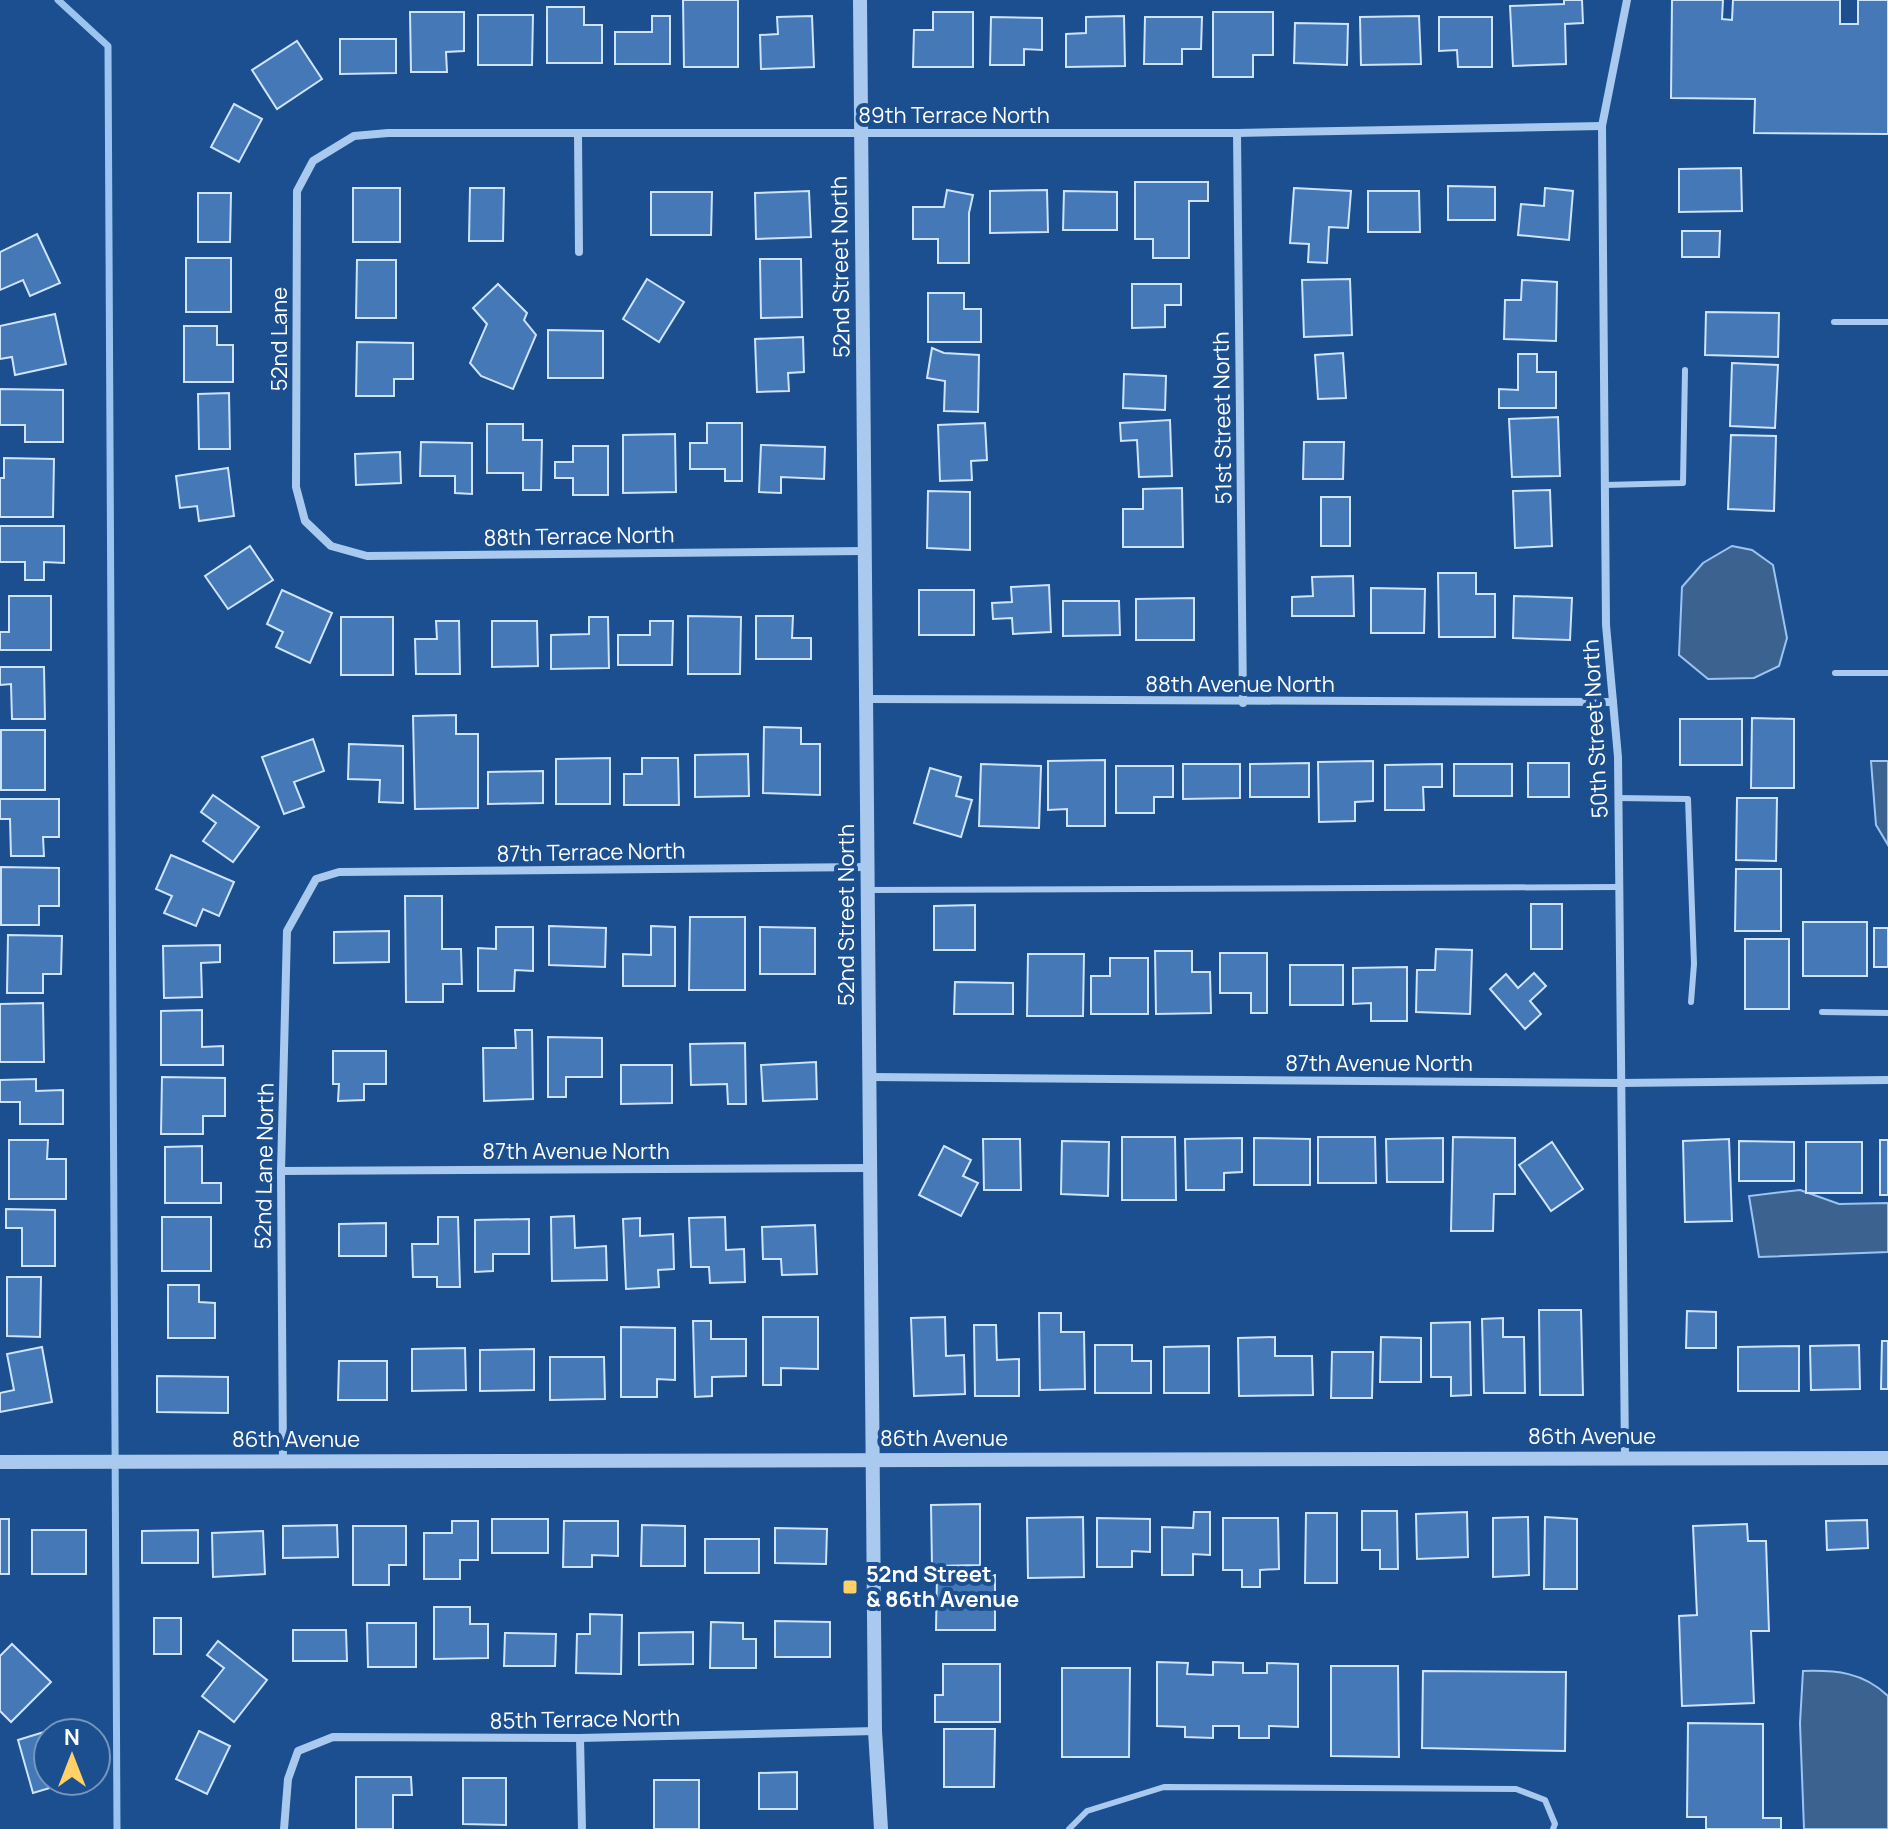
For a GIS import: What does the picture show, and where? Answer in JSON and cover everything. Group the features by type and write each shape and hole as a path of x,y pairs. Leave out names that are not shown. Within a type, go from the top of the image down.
{"street":[{"name":"52nd Street North","path":"860,0 875,1731 881,1829"},
{"name":"50th Street North","path":"1625,1458 1618,757 1606,625 1602,126 1627,0"},
{"name":"89th Terrace North","path":"313,161 354,136 388,133 1237,133 1602,126"},
{"path":"578,133 579,252"},
{"name":"51st Street North","path":"1237,133 1243,703"},
{"name":"52nd Lane","path":"305,521 296,487 297,191 313,161"},
{"name":"88th Terrace North","path":"305,521 331,546 367,556 865,551"},
{"name":"88th Avenue North","path":"867,699 1243,703 1613,702"},
{"name":"87th Terrace North","path":"316,879 339,872 868,867"},
{"name":"52nd Lane North","path":"283,1461 281,1171 287,931 316,879"},
{"name":"87th Avenue North","path":"870,1077 1620,1083 1888,1080"},
{"name":"87th Avenue North","path":"281,1171 871,1168"},
{"name":"86th Avenue","path":"0,1462 1888,1458"},
{"name":"85th Terrace North","path":"284,1829 288,1779 298,1751 333,1737 580,1738 875,1731"},
{"path":"580,1738 582,1829"}],"lane":[{"path":"1834,322 1888,322"},
{"path":"1605,485 1683,483 1685,370"},
{"path":"1835,673 1888,673"},
{"path":"1618,798 1688,799 1694,964 1691,1002"},
{"path":"868,890 1619,887"},
{"path":"1822,1012 1888,1013"},
{"path":"1069,1829 1087,1811 1164,1787 1516,1789 1545,1800 1555,1824 1553,1829"}],"water":[{"path":"1732,546 1752,550 1773,565 1787,638 1779,666 1754,678 1708,679 1679,655 1682,587 1703,563"},
{"path":"1871,761 1888,761 1888,845 1876,825"},
{"path":"1800,1190 1839,1204 1888,1203 1888,1252 1759,1257 1749,1196"},
{"path":"1803,1671 1827,1671 1859,1677 1888,1696 1888,1829 1804,1829 1800,1723"}],"building":[{"path":"683,0 738,0 738,67 684,67"},
{"path":"1564,0 1582,0 1583,23 1565,24 1566,64 1513,66 1510,6 1564,4"},
{"path":"1672,0 1723,0 1722,19 1732,20 1733,0 1840,0 1840,24 1858,24 1858,0 1888,0 1888,134 1754,133 1755,99 1671,98"},
{"path":"547,7 584,7 584,25 602,25 602,63 547,63"},
{"path":"410,12 464,12 464,51 446,52 447,72 411,72"},
{"path":"933,12 973,12 973,67 913,67 914,30 933,30"},
{"path":"1213,12 1273,12 1273,55 1253,55 1253,77 1213,77"},
{"path":"478,15 533,15 532,65 478,65"},
{"path":"652,16 670,16 670,64 615,64 615,32 652,32"},
{"path":"812,16 814,67 761,69 760,35 778,34 777,17"},
{"path":"1124,16 1125,66 1066,67 1066,34 1086,33 1086,17"},
{"path":"1419,16 1421,64 1361,65 1360,17"},
{"path":"991,17 1042,18 1042,50 1024,49 1024,65 990,65"},
{"path":"1145,17 1202,17 1201,49 1182,49 1182,64 1144,64"},
{"path":"1439,17 1492,17 1492,67 1458,67 1457,50 1439,51"},
{"path":"1295,23 1348,24 1347,65 1294,63"},
{"path":"340,39 396,39 396,73 340,74"},
{"path":"297,41 322,79 277,109 252,70"},
{"path":"234,104 262,119 239,162 211,147"},
{"path":"1741,168 1742,211 1679,212 1679,169"},
{"path":"1135,182 1208,182 1208,201 1189,201 1189,258 1153,258 1153,239 1135,239"},
{"path":"1448,186 1495,187 1495,220 1448,220"},
{"path":"353,188 400,188 400,242 353,242"},
{"path":"470,188 504,188 503,241 469,241"},
{"path":"1294,188 1351,191 1348,228 1329,227 1327,263 1308,262 1309,244 1290,243"},
{"path":"1545,188 1573,191 1569,240 1518,235 1521,204 1544,206"},
{"path":"947,190 973,195 969,213 969,263 938,263 938,239 913,239 913,207 944,207"},
{"path":"1047,190 1048,232 990,233 990,191"},
{"path":"809,191 811,237 756,239 755,193"},
{"path":"1064,191 1117,192 1117,230 1063,230"},
{"path":"1368,191 1419,191 1420,232 1368,232"},
{"path":"651,192 712,192 711,235 651,235"},
{"path":"198,193 231,193 230,242 198,242"},
{"path":"1682,231 1720,231 1719,257 1682,257"},
{"path":"37,234 60,283 30,296 23,280 0,290 0,252"},
{"path":"186,258 231,258 231,312 186,312"},
{"path":"760,259 801,259 802,317 761,318"},
{"path":"357,260 396,260 396,318 356,318"},
{"path":"647,279 684,302 659,342 623,319"},
{"path":"1350,279 1352,335 1304,337 1302,280"},
{"path":"1522,280 1557,282 1556,341 1504,339 1505,300 1521,300"},
{"path":"498,284 527,313 524,320 536,335 513,389 481,376 470,363 487,324 473,308"},
{"path":"1132,284 1181,284 1181,305 1165,305 1165,327 1132,328"},
{"path":"928,293 964,293 964,309 981,309 981,342 928,342"},
{"path":"1706,312 1779,313 1778,357 1705,355"},
{"path":"55,314 66,364 15,375 12,357 0,359 0,326"},
{"path":"184,326 217,326 217,345 233,345 233,382 184,382"},
{"path":"548,330 603,331 603,378 548,378"},
{"path":"803,337 804,372 788,373 789,391 757,392 755,339"},
{"path":"357,342 413,343 413,379 394,379 394,396 356,396"},
{"path":"932,348 944,353 979,355 978,412 944,411 945,381 927,378"},
{"path":"1343,353 1346,398 1318,399 1315,355"},
{"path":"1518,354 1537,354 1537,372 1556,372 1556,408 1499,408 1499,389 1518,390"},
{"path":"1732,363 1778,365 1775,428 1730,426"},
{"path":"1124,374 1166,376 1165,410 1123,408"},
{"path":"0,389 63,390 63,442 25,442 25,425 0,425"},
{"path":"229,393 230,449 199,449 198,394"},
{"path":"1558,417 1560,476 1512,477 1509,419"},
{"path":"1170,420 1172,476 1139,477 1137,440 1121,441 1120,423"},
{"path":"707,423 742,423 742,481 725,481 725,469 690,469 690,443 707,443"},
{"path":"985,423 987,460 971,461 972,480 940,481 938,425"},
{"path":"487,424 523,424 523,440 542,440 541,490 523,490 523,473 487,473"},
{"path":"675,434 676,492 623,493 623,435"},
{"path":"1731,435 1776,436 1774,511 1728,509"},
{"path":"421,442 472,443 472,494 455,493 455,476 420,476"},
{"path":"1304,442 1344,442 1343,479 1303,479"},
{"path":"761,445 825,447 824,479 781,477 781,493 759,492"},
{"path":"573,446 608,446 608,495 573,495 573,478 555,478 555,462 573,462"},
{"path":"400,452 401,483 356,485 355,454"},
{"path":"4,458 54,459 53,517 0,517 0,478 4,478"},
{"path":"228,468 234,516 199,521 197,506 180,508 176,476"},
{"path":"1182,488 1183,547 1123,547 1123,509 1143,509 1143,489"},
{"path":"1550,490 1552,546 1515,548 1513,491"},
{"path":"928,491 970,492 970,550 927,548"},
{"path":"1321,497 1350,497 1350,546 1321,546"},
{"path":"0,526 64,526 64,563 44,562 44,580 25,580 25,562 0,562"},
{"path":"250,546 273,580 228,609 205,576"},
{"path":"1438,573 1476,573 1476,594 1495,594 1495,637 1439,637"},
{"path":"1353,576 1354,616 1292,616 1292,597 1313,596 1312,577"},
{"path":"1049,585 1051,632 1013,634 1012,618 993,619 992,603 1012,602 1011,587"},
{"path":"1371,588 1425,589 1424,633 1371,633"},
{"path":"282,590 332,613 310,663 276,647 283,632 267,624"},
{"path":"919,590 974,590 974,635 919,635"},
{"path":"9,596 51,596 51,650 0,650 0,632 9,632"},
{"path":"1514,596 1572,598 1570,640 1513,638"},
{"path":"1194,598 1194,640 1136,640 1136,599"},
{"path":"1063,601 1119,601 1120,635 1063,636"},
{"path":"688,616 741,617 740,674 688,674"},
{"path":"756,616 793,616 792,638 811,638 811,659 756,659"},
{"path":"341,617 393,617 393,675 341,675"},
{"path":"589,617 608,617 609,668 551,669 551,635 589,634"},
{"path":"436,621 459,621 460,674 416,674 415,639 437,639"},
{"path":"492,621 537,621 538,666 492,667"},
{"path":"650,621 673,621 672,665 618,665 618,635 650,635"},
{"path":"0,667 44,667 45,719 12,719 11,684 0,685"},
{"path":"456,715 456,734 478,734 478,808 415,809 413,716"},
{"path":"1752,718 1794,719 1794,788 1751,788"},
{"path":"1680,719 1742,719 1742,765 1680,765"},
{"path":"764,727 801,728 801,744 820,744 820,795 763,793"},
{"path":"1,730 45,730 45,790 1,790"},
{"path":"313,739 324,771 294,782 304,807 284,814 262,757"},
{"path":"349,744 403,746 403,803 379,802 380,780 348,779"},
{"path":"748,754 749,796 695,797 695,755"},
{"path":"610,758 610,804 556,804 556,759"},
{"path":"642,758 678,758 679,805 624,805 624,774 642,774"},
{"path":"1105,760 1105,826 1067,826 1067,809 1048,810 1048,761"},
{"path":"1373,761 1373,801 1355,802 1355,821 1319,822 1318,762"},
{"path":"1309,763 1309,797 1250,797 1250,764"},
{"path":"1528,763 1569,763 1569,797 1528,797"},
{"path":"981,764 1041,766 1039,828 979,826"},
{"path":"1183,764 1240,764 1240,798 1183,799"},
{"path":"1442,764 1442,787 1423,787 1424,810 1385,810 1385,765"},
{"path":"1454,764 1512,764 1512,796 1454,796"},
{"path":"1116,766 1173,766 1173,797 1154,797 1154,813 1116,813"},
{"path":"930,768 961,777 956,796 972,800 961,837 914,823"},
{"path":"543,771 543,803 488,804 488,772"},
{"path":"213,795 259,827 233,862 203,841 216,823 201,812"},
{"path":"1737,798 1777,798 1776,861 1736,860"},
{"path":"0,799 59,799 59,837 43,837 44,856 11,856 10,819 0,819"},
{"path":"171,855 234,882 219,916 203,909 196,926 164,913 172,896 156,889"},
{"path":"1,867 59,868 59,906 39,906 39,925 1,925"},
{"path":"1736,869 1781,869 1781,931 1735,931"},
{"path":"405,896 442,896 442,949 461,949 462,984 443,984 443,1002 406,1002"},
{"path":"1531,904 1562,904 1562,949 1531,949"},
{"path":"975,905 975,950 934,950 934,906"},
{"path":"690,917 745,917 745,990 689,990"},
{"path":"1803,922 1867,922 1867,976 1803,976"},
{"path":"549,926 606,928 605,967 549,965"},
{"path":"651,926 675,927 675,986 623,986 623,954 651,955"},
{"path":"496,927 533,927 533,971 515,970 514,991 478,991 478,948 496,949"},
{"path":"760,927 815,928 815,974 760,974"},
{"path":"1874,928 1888,928 1888,967 1874,967"},
{"path":"389,931 389,962 334,963 334,932"},
{"path":"8,935 62,936 61,974 43,974 43,993 7,993"},
{"path":"1745,939 1789,939 1789,1009 1745,1009"},
{"path":"220,945 220,962 201,963 202,997 164,998 163,946"},
{"path":"1436,949 1472,950 1470,1014 1416,1012 1417,970 1435,970"},
{"path":"1155,951 1192,951 1192,972 1210,972 1211,1013 1156,1014"},
{"path":"1220,953 1267,953 1267,1013 1251,1013 1251,993 1220,993"},
{"path":"1028,954 1084,954 1083,1016 1027,1016"},
{"path":"1110,958 1148,958 1148,1014 1091,1014 1091,976 1110,976"},
{"path":"1290,965 1343,965 1343,1005 1290,1005"},
{"path":"1407,967 1407,1021 1371,1021 1371,1003 1353,1004 1353,968"},
{"path":"1534,973 1546,986 1530,1001 1541,1014 1525,1029 1490,989 1506,974 1518,988"},
{"path":"955,982 1013,983 1013,1014 954,1014"},
{"path":"43,1003 44,1062 0,1062 0,1004"},
{"path":"202,1010 202,1047 223,1046 223,1065 161,1065 161,1011"},
{"path":"515,1030 532,1030 533,1099 484,1101 483,1048 516,1048"},
{"path":"548,1037 602,1038 602,1077 566,1077 566,1097 548,1097"},
{"path":"745,1043 746,1104 728,1104 727,1084 691,1085 690,1044"},
{"path":"333,1051 386,1051 386,1084 364,1084 364,1100 338,1101 339,1084 333,1084"},
{"path":"816,1062 817,1099 763,1101 761,1065"},
{"path":"621,1065 672,1065 672,1103 621,1104"},
{"path":"162,1077 225,1078 225,1116 203,1116 203,1134 161,1134"},
{"path":"36,1079 36,1091 63,1090 63,1124 20,1124 20,1102 0,1102 0,1080"},
{"path":"1122,1137 1175,1137 1176,1200 1122,1200"},
{"path":"1318,1137 1375,1137 1376,1183 1318,1183"},
{"path":"1453,1137 1515,1138 1515,1194 1494,1194 1493,1231 1451,1231"},
{"path":"1242,1138 1242,1172 1224,1173 1224,1190 1186,1190 1185,1139"},
{"path":"1254,1138 1310,1139 1310,1185 1254,1185"},
{"path":"1443,1138 1443,1182 1387,1182 1386,1139"},
{"path":"983,1139 1020,1139 1021,1190 984,1190"},
{"path":"1729,1139 1732,1221 1685,1222 1683,1141"},
{"path":"9,1140 48,1140 47,1159 66,1159 66,1199 9,1199"},
{"path":"1880,1140 1888,1140 1888,1195 1880,1195"},
{"path":"1062,1141 1109,1142 1108,1196 1061,1194"},
{"path":"1739,1141 1794,1142 1794,1181 1739,1181"},
{"path":"1552,1142 1583,1189 1551,1211 1519,1165"},
{"path":"1806,1142 1862,1142 1862,1193 1806,1193"},
{"path":"202,1146 202,1183 221,1183 221,1203 165,1203 165,1147"},
{"path":"944,1146 971,1160 963,1176 978,1183 961,1216 919,1195"},
{"path":"6,1209 55,1210 55,1266 22,1266 22,1228 6,1228"},
{"path":"574,1216 575,1248 606,1246 607,1280 552,1281 551,1217"},
{"path":"162,1217 211,1217 211,1271 162,1271"},
{"path":"438,1217 458,1217 460,1287 437,1287 437,1277 413,1277 412,1244 438,1244"},
{"path":"725,1217 726,1250 744,1249 745,1282 710,1283 709,1267 691,1267 689,1218"},
{"path":"640,1218 640,1236 673,1234 674,1269 658,1270 659,1287 626,1289 623,1219"},
{"path":"529,1219 529,1254 493,1254 493,1271 475,1272 475,1220"},
{"path":"386,1223 386,1256 339,1256 339,1224"},
{"path":"815,1225 817,1274 782,1275 781,1259 763,1259 762,1227"},
{"path":"7,1277 41,1277 40,1337 7,1336"},
{"path":"168,1285 199,1285 199,1302 215,1303 215,1338 168,1338"},
{"path":"1539,1310 1581,1310 1583,1395 1540,1395"},
{"path":"1687,1311 1716,1312 1716,1348 1686,1348"},
{"path":"1039,1313 1061,1313 1061,1332 1084,1332 1085,1389 1040,1390"},
{"path":"763,1317 818,1317 818,1369 781,1368 781,1385 763,1385"},
{"path":"945,1317 946,1356 964,1355 965,1394 914,1396 911,1318"},
{"path":"1503,1318 1503,1337 1524,1337 1525,1393 1484,1393 1482,1319"},
{"path":"693,1321 711,1321 711,1339 746,1339 746,1376 712,1377 712,1396 695,1397"},
{"path":"1470,1322 1471,1395 1451,1396 1451,1377 1431,1377 1431,1323"},
{"path":"974,1325 996,1325 997,1360 1019,1359 1019,1396 975,1396"},
{"path":"621,1327 675,1328 675,1380 657,1379 657,1397 621,1397"},
{"path":"1275,1337 1275,1356 1312,1356 1313,1395 1239,1396 1238,1338"},
{"path":"1381,1337 1421,1338 1421,1382 1380,1382"},
{"path":"1882,1341 1888,1341 1888,1389 1881,1389"},
{"path":"1095,1345 1132,1345 1132,1361 1151,1361 1151,1393 1095,1393"},
{"path":"1859,1345 1860,1389 1811,1390 1810,1346"},
{"path":"1209,1346 1209,1393 1164,1393 1164,1347"},
{"path":"1799,1346 1799,1391 1738,1391 1738,1347"},
{"path":"42,1347 52,1402 0,1412 0,1393 14,1390 7,1354"},
{"path":"465,1348 466,1390 412,1391 412,1349"},
{"path":"534,1349 534,1390 480,1391 480,1350"},
{"path":"1332,1352 1373,1352 1372,1398 1331,1398"},
{"path":"550,1357 604,1357 605,1399 550,1400"},
{"path":"339,1361 387,1361 387,1400 338,1400"},
{"path":"157,1376 228,1377 228,1413 157,1412"},
{"path":"980,1504 980,1565 932,1566 931,1505"},
{"path":"1362,1511 1397,1511 1398,1569 1380,1569 1380,1550 1362,1550"},
{"path":"1194,1512 1210,1512 1210,1555 1193,1554 1193,1575 1162,1575 1162,1527 1193,1528"},
{"path":"1467,1512 1468,1557 1417,1559 1416,1514"},
{"path":"1306,1513 1337,1513 1337,1583 1305,1583"},
{"path":"1083,1517 1084,1577 1028,1578 1027,1518"},
{"path":"1528,1517 1529,1575 1493,1577 1493,1518"},
{"path":"1545,1517 1577,1519 1577,1589 1544,1589"},
{"path":"1097,1518 1150,1519 1150,1552 1132,1551 1132,1567 1097,1567"},
{"path":"1223,1518 1278,1518 1279,1569 1260,1570 1260,1587 1242,1587 1242,1570 1223,1570"},
{"path":"0,1519 9,1519 9,1574 0,1574"},
{"path":"492,1519 548,1519 548,1553 492,1553"},
{"path":"1867,1520 1868,1548 1827,1550 1826,1521"},
{"path":"452,1521 478,1521 478,1560 460,1560 460,1579 424,1579 424,1533 452,1533"},
{"path":"564,1521 618,1521 618,1556 592,1555 592,1567 563,1567"},
{"path":"1747,1524 1748,1541 1766,1541 1769,1631 1751,1631 1754,1703 1682,1706 1679,1616 1697,1615 1693,1526"},
{"path":"337,1525 338,1557 283,1558 283,1526"},
{"path":"642,1525 685,1526 685,1566 641,1566"},
{"path":"353,1526 406,1526 406,1565 389,1565 389,1585 353,1585"},
{"path":"775,1528 827,1529 826,1564 775,1563"},
{"path":"32,1530 86,1530 86,1574 32,1574"},
{"path":"198,1530 198,1563 142,1563 142,1531"},
{"path":"263,1531 265,1574 213,1577 212,1533"},
{"path":"705,1539 759,1539 759,1573 705,1573"},
{"path":"937,1575 995,1575 995,1630 936,1630"},
{"path":"434,1607 470,1607 470,1624 488,1624 488,1658 434,1659"},
{"path":"590,1614 622,1615 621,1674 576,1673 577,1634 590,1634"},
{"path":"154,1618 181,1618 181,1654 154,1654"},
{"path":"775,1621 830,1622 830,1657 775,1657"},
{"path":"711,1622 743,1623 743,1639 756,1639 756,1668 710,1668"},
{"path":"367,1623 416,1623 416,1667 368,1667"},
{"path":"293,1630 346,1630 347,1661 293,1661"},
{"path":"693,1632 693,1664 639,1665 639,1633"},
{"path":"505,1633 556,1634 555,1666 504,1666"},
{"path":"218,1641 267,1680 234,1722 202,1696 224,1668 207,1655"},
{"path":"12,1644 51,1682 11,1722 0,1711 0,1656"},
{"path":"1157,1662 1188,1663 1187,1674 1213,1675 1213,1662 1243,1663 1243,1673 1267,1673 1267,1663 1298,1664 1298,1727 1269,1726 1269,1738 1239,1738 1239,1726 1213,1726 1213,1738 1185,1737 1185,1727 1157,1726"},
{"path":"943,1664 1000,1664 1000,1722 935,1722 935,1695 943,1695"},
{"path":"1331,1666 1398,1666 1399,1757 1331,1756"},
{"path":"1062,1668 1130,1668 1129,1757 1062,1757"},
{"path":"1423,1671 1566,1672 1565,1751 1422,1748"},
{"path":"1688,1723 1763,1724 1763,1818 1781,1818 1781,1829 1706,1829 1706,1817 1687,1817"},
{"path":"944,1729 995,1729 994,1787 944,1787"},
{"path":"199,1731 230,1746 207,1794 176,1779"},
{"path":"32,1736 32,1789 18,1740"},
{"path":"797,1772 797,1809 759,1809 759,1773"},
{"path":"356,1777 411,1777 412,1795 393,1795 393,1829 356,1829"},
{"path":"463,1778 506,1778 506,1825 463,1824"},
{"path":"654,1780 699,1780 699,1829 654,1829"}],"waterway":[{"path":"58,0 108,46 117,1829"}],"place":[{"name":"52nd Street & 86th Avenue","path":"850,1587"}]}
